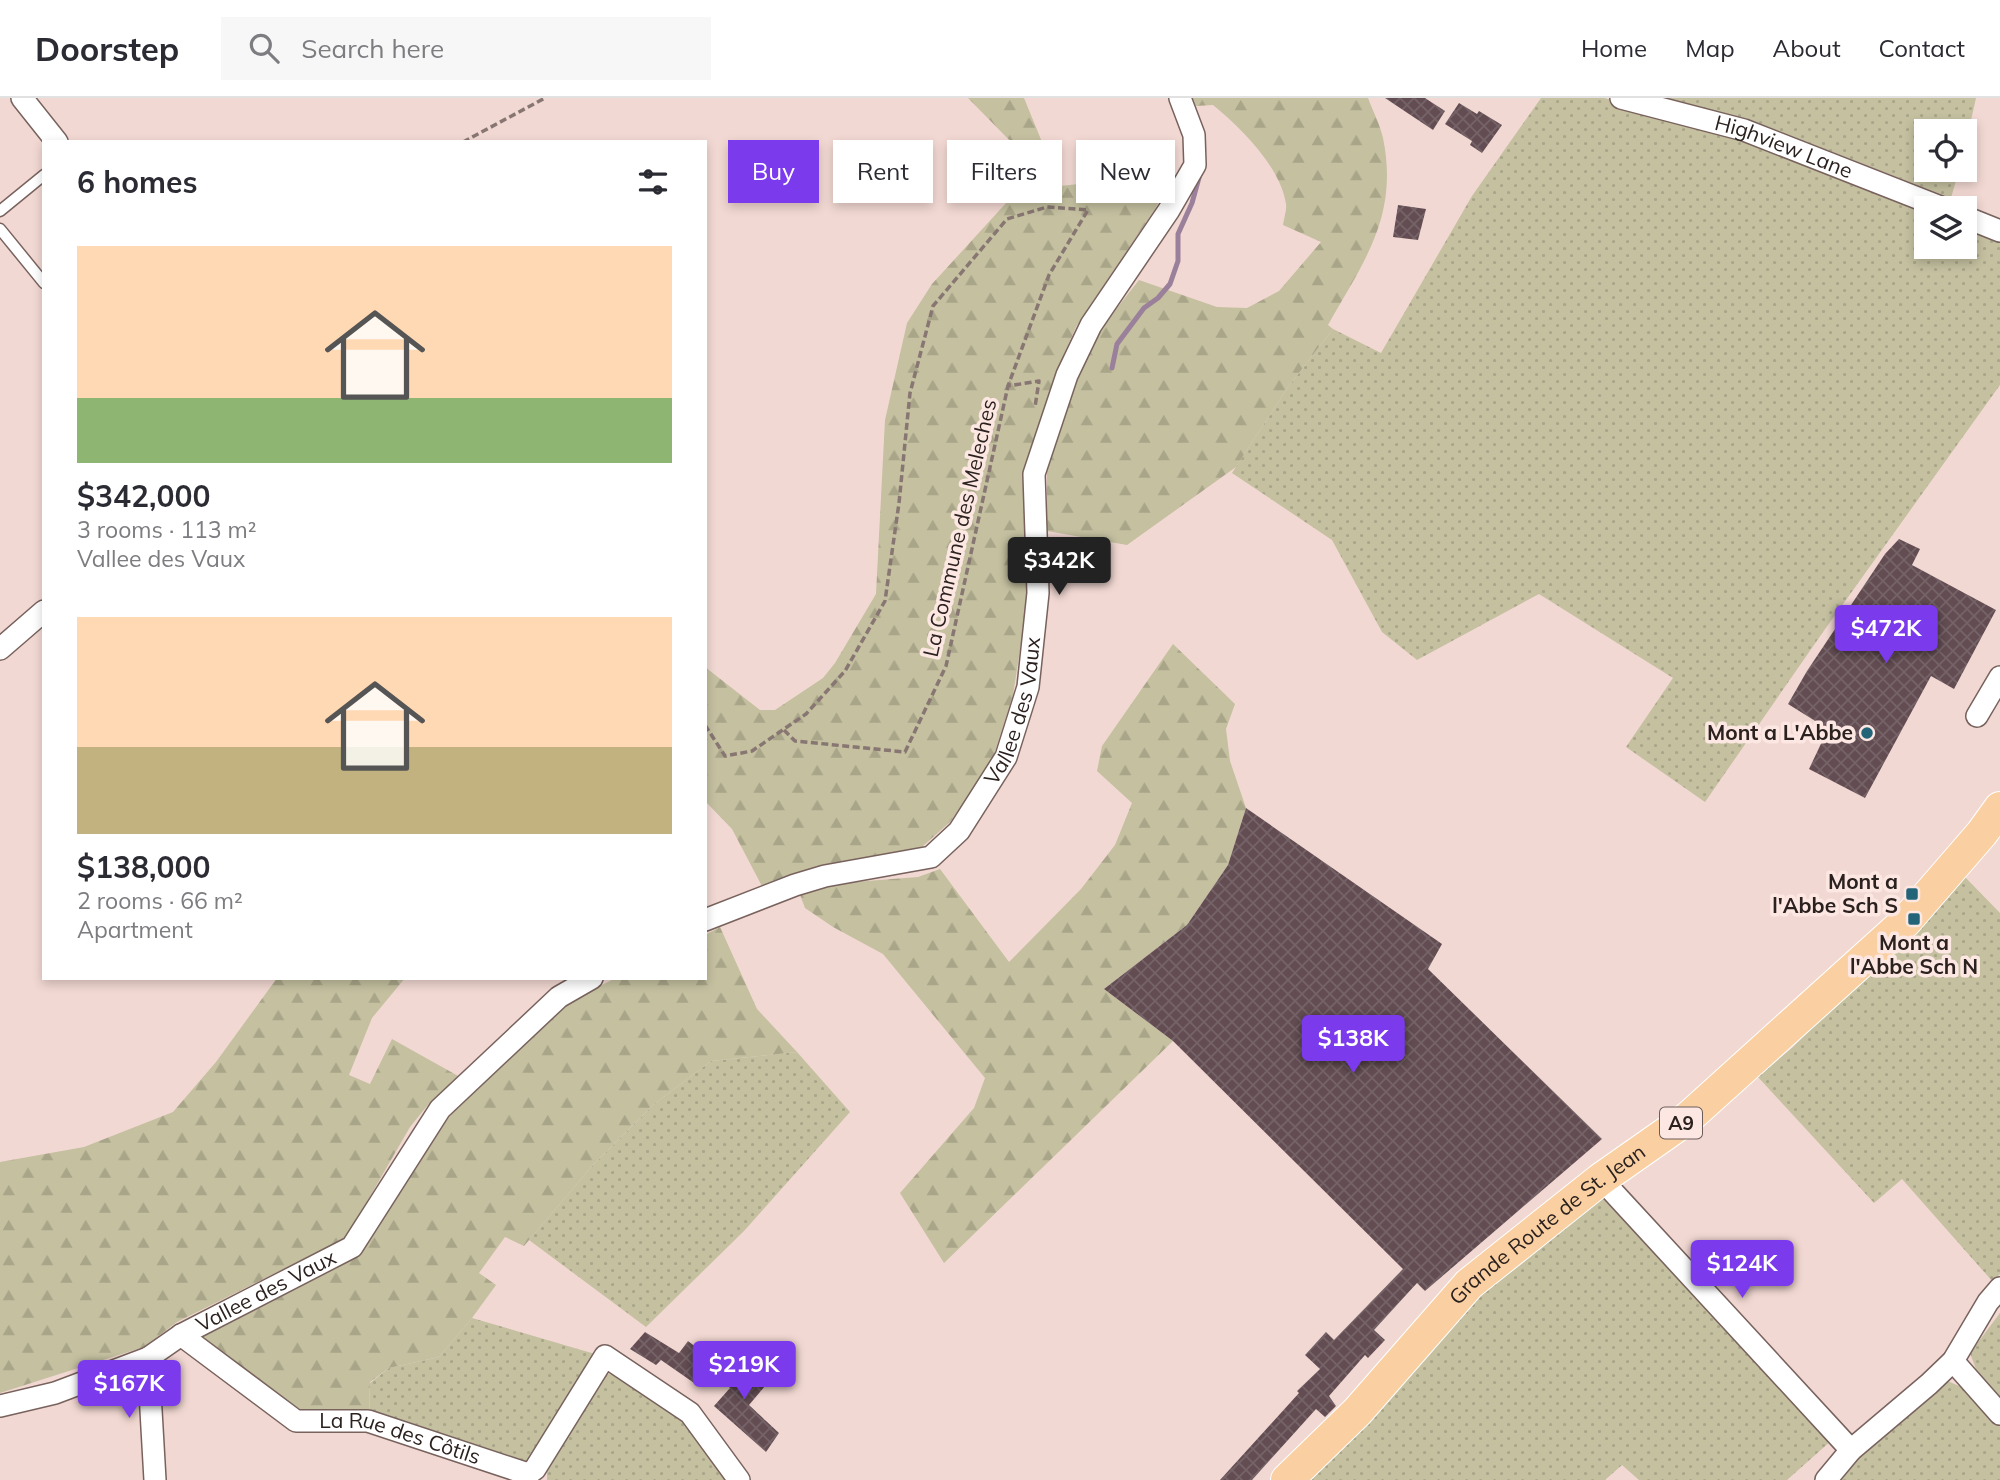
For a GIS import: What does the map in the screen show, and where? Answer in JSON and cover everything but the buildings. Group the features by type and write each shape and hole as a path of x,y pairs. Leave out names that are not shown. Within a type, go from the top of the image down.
{"main road":[{"name":"Grande Route de St. Jean","path":"1287,1480 1357,1412 1469,1284 1601,1179 1688,1118 1905,922 1982,833 2000,808"}],"street":[{"path":"22,98 55,140"},
{"name":"Vallee des Vaux","path":"707,919 825,876 931,857 959,831 1006,757 1028,687 1038,593 1034,474 1067,375 1091,325 1169,211 1195,165 1194,135 1180,98"},
{"name":"Highview Lane","path":"1621,98 1744,130 1914,197"},
{"path":"1977,222 2000,231"},
{"path":"0,649 42,613"},
{"path":"1977,716 2000,677"},
{"name":"Vallee des Vaux","path":"0,1406 55,1394 148,1359 181,1335 352,1247 440,1109 556,988 585,980"},
{"path":"1601,1179 1851,1450"},
{"path":"1826,1480 1851,1450 1953,1361 1988,1302 2000,1288"},
{"name":"La Rue des Côtils","path":"181,1335 296,1421 368,1421 528,1474 535,1469 605,1356 690,1413 740,1480"},
{"path":"148,1359 155,1480"},
{"path":"1953,1361 2000,1414"}],"lane":[{"path":"0,211 42,177"},
{"path":"0,229 42,281"}],"path":[{"path":"467,140 545,98"},
{"name":"La Commune des Meleches","path":"707,728 725,756 752,751 806,714 845,671 885,601 899,503 910,393 933,306 1007,219 1047,206 1088,210 1049,275 1008,386 946,666 905,752 795,741 784,730"},
{"name":"La Commune des Meleches","path":"1008,386 1039,381 1032,428 1052,417"}],"green space":[{"path":"968,98 1024,98 1041,140 1009,140"},
{"path":"1192,98 1368,98 1382,133 1387,166 1382,215 1375,237 1328,325 1333,329 1288,387 1236,467 1127,545 1047,531 1047,467 1074,381 1102,327 1139,280 1217,307 1247,308 1279,291 1321,242 1283,225 1286,204 1268,162 1247,136 1213,105 1196,106"},
{"path":"1541,98 1604,98 1734,132 1914,203 1914,259 1977,259 1977,227 2000,236 2000,385 1705,802 1626,747 1673,678 1539,594 1417,660 1382,632 1332,540 1232,473 1288,387 1333,329 1381,353 1472,196"},
{"path":"1648,98 1976,98 1971,119 1914,119 1914,182 1956,182 1952,196 1740,122"},
{"path":"1076,184 1076,203 1158,203 1076,327 1058,368 1030,455 1024,498 1027,605 1013,695 991,764 950,822 923,846 904,854 764,890 732,829 707,803 707,669 760,710 775,710 823,678 835,663 876,594 885,420 907,323 932,284 1006,203 1062,203 1062,186"},
{"path":"1173,644 1235,704 1226,729 1230,761 1246,808 1228,865 1187,925 1104,989 1173,1041 944,1263 900,1193 974,1108 985,1078 883,954 833,927 805,908 800,895 829,884 918,877 940,869 1009,962 1081,889 1115,845 1132,803 1097,771 1102,746"},
{"path":"1964,876 2000,913 2000,1274 1993,1282 1902,1179 1874,1203 1758,1077 1793,1047"},
{"path":"720,927 757,1009 797,1052 711,1061 653,1105 593,1165 524,1246 505,1237 479,1273 496,1285 439,1357 389,1368 370,1382 369,1415 297,1414 192,1336 356,1255 449,1117 565,1003 612,980 707,980 707,934"},
{"path":"276,980 403,980 372,1018 349,1075 370,1084 392,1039 460,1077 427,1106 410,1127 346,1238 177,1322 144,1347 0,1393 0,1162 84,1147 173,1112 216,1062"},
{"path":"797,1052 850,1112 744,1231 646,1327 529,1240 593,1165 653,1105 711,1061"},
{"path":"1600,1196 1832,1440 1787,1480 1639,1480 1622,1465 1605,1480 1302,1480 1490,1285"},
{"path":"2000,1313 2000,1401 1979,1377 1970,1353"},
{"path":"472,1318 595,1354 536,1455 524,1467 369,1415 370,1383 389,1368 439,1357"},
{"path":"601,1372 617,1376 695,1428 730,1480 547,1480 547,1466"},
{"path":"1945,1380 1971,1391 2000,1424 2000,1480 1835,1480 1853,1460"}],"waterway":[{"path":"1112,368 1117,344 1144,308 1158,298 1170,284 1178,261 1178,234 1192,203 1200,174"}],"place":[{"name":"Mont a L'Abbe","path":"1867,733"},
{"name":"Mont a l'Abbe Sch S","path":"1912,894"},
{"name":"Mont a l'Abbe Sch N","path":"1914,919"}]}
